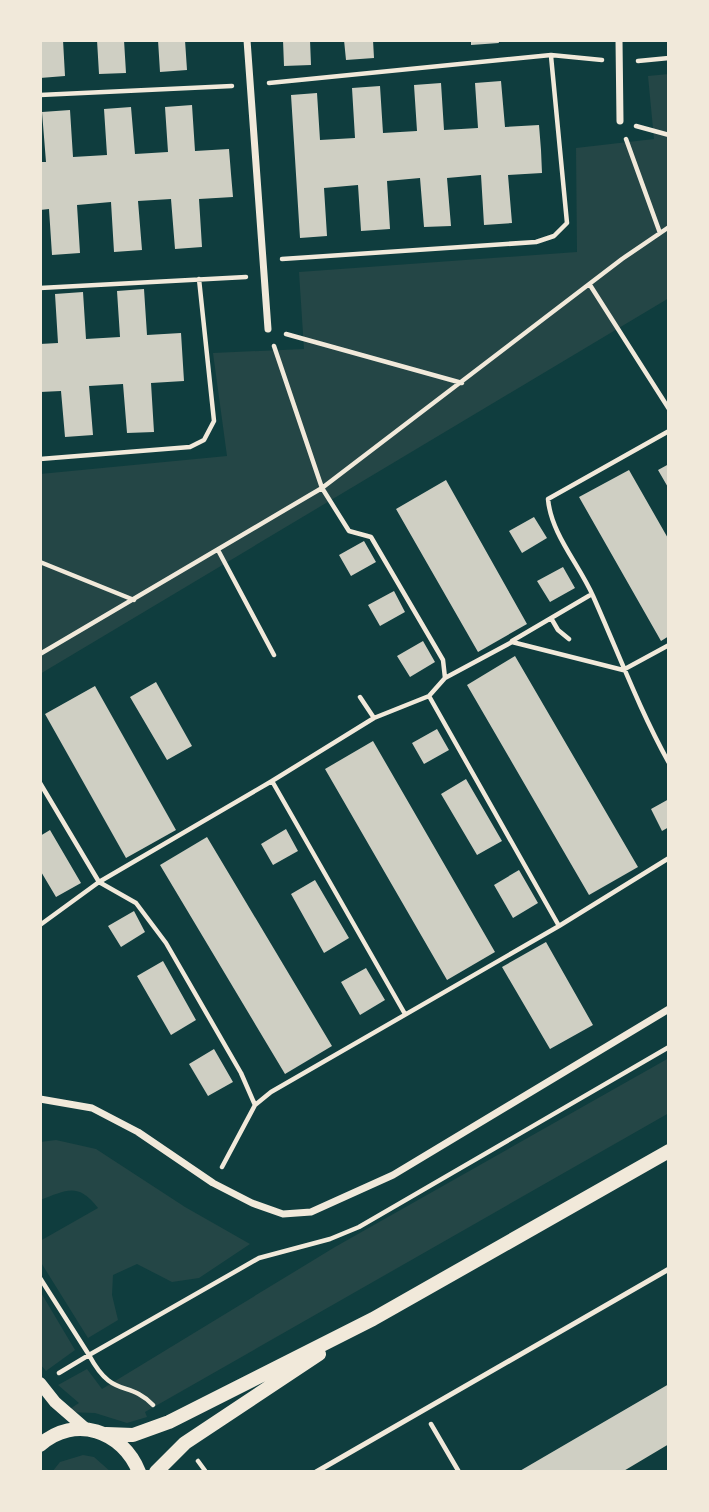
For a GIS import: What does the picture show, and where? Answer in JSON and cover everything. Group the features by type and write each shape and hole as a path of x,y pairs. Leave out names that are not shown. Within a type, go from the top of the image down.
{"main road":[{"path":"40,1445 66,1430 86,1429 133,1436 149,1431 373,1319 669,1151"},
{"path":"156,1472 185,1443 373,1319"},
{"path":"106,1434 129,1453 139,1472"}],"street":[{"path":"247,40 268,329"},
{"path":"619,40 620,121"},
{"path":"40,1099 92,1108 138,1132 213,1183 252,1203 283,1214 311,1212 393,1175 669,1009"},
{"path":"40,1383 62,1409 86,1429"}],"lane":[{"path":"316,1472 669,1269"}],"path":[{"path":"263,260 536,242 554,236 567,223 551,55"},
{"path":"40,95 251,85 551,55 621,62 669,58"},
{"path":"620,121 669,135"},
{"path":"620,121 660,233"},
{"path":"40,654 322,488 622,259 669,228"},
{"path":"40,288 265,276"},
{"path":"40,459 190,447 204,440 214,421 199,279"},
{"path":"590,285 669,409"},
{"path":"268,329 462,383"},
{"path":"268,329 322,488 349,531 371,537 443,660 445,678"},
{"path":"669,431 548,499 549,516 592,594 622,670 669,763"},
{"path":"218,550 274,655"},
{"path":"40,562 134,600"},
{"path":"40,925 99,882 374,718 429,696 445,678 592,594"},
{"path":"551,618 558,630 569,639"},
{"path":"512,642 622,670 669,645"},
{"path":"429,696 559,926"},
{"path":"360,697 374,718"},
{"path":"272,781 405,1014"},
{"path":"40,783 99,882 136,903 166,943 241,1073 255,1105"},
{"path":"213,1183 255,1105 669,858"},
{"path":"40,1383 89,1355"},
{"path":"422,1409 459,1472"}],"shaded area":[{"path":"669,74 669,298 40,674 40,474 227,456 213,353 304,349 299,272 577,252 576,148 654,139 648,76"},
{"path":"669,1058 669,1113 145,1412 147,1417 127,1423 95,1413 65,1412 79,1403 58,1385 87,1369 102,1389 335,1247"},
{"path":"56,1140 96,1149 185,1207 250,1244 199,1278 172,1282 137,1264 113,1275 112,1295 118,1320 88,1338 40,1261 40,1241 98,1208 84,1194 72,1190 40,1200 40,1142"},
{"path":"40,1291 75,1350 46,1371 40,1364"},
{"path":"83,1455 94,1457 111,1472 52,1472 60,1462"}],"building":[{"path":"40,40 63,40 65,76 40,78"},
{"path":"97,40 124,40 126,73 99,74"},
{"path":"158,40 185,40 187,70 160,72"},
{"path":"283,40 310,40 311,65 284,66"},
{"path":"344,40 373,40 374,58 346,60"},
{"path":"471,40 498,40 499,43 471,45"},
{"path":"501,81 505,127 539,125 541,150 542,173 508,175 512,223 484,225 481,175 447,178 451,226 424,227 420,178 387,181 390,229 361,231 358,185 324,188 327,236 300,238 291,95 317,93 320,140 355,138 352,88 380,86 383,133 417,131 414,85 441,83 444,130 478,128 475,83"},
{"path":"192,105 195,151 229,149 233,197 199,199 202,247 175,249 171,199 138,201 142,250 114,252 111,202 77,205 80,253 52,255 49,209 40,210 40,162 46,162 42,112 70,110 73,157 107,155 104,109 131,107 135,154 168,152 165,107"},
{"path":"144,289 147,335 181,333 184,381 151,383 154,432 127,433 123,384 89,386 93,435 65,437 61,391 40,392 40,344 58,343 55,294 83,292 86,339 120,337 117,291"},
{"path":"669,464 669,489 658,470"},
{"path":"629,470 669,540 669,636 661,641 579,497"},
{"path":"446,480 527,624 478,652 396,509"},
{"path":"534,517 547,538 522,553 509,531"},
{"path":"364,541 376,562 351,576 339,555"},
{"path":"563,567 575,588 550,602 537,581"},
{"path":"394,591 405,612 380,626 368,605"},
{"path":"423,641 435,662 410,677 397,656"},
{"path":"515,656 638,867 589,895 467,685"},
{"path":"156,682 192,746 167,760 130,697"},
{"path":"95,686 176,830 126,858 45,714"},
{"path":"437,729 449,750 424,764 412,743"},
{"path":"373,741 495,952 447,980 325,769"},
{"path":"466,779 502,841 477,855 441,794"},
{"path":"669,799 669,827 662,831 651,809"},
{"path":"286,829 298,851 273,865 261,844"},
{"path":"50,830 81,883 56,897 40,870 40,836"},
{"path":"207,837 332,1046 285,1074 160,865"},
{"path":"519,870 538,903 513,918 494,885"},
{"path":"315,880 349,938 324,953 291,894"},
{"path":"134,911 145,932 121,947 108,926"},
{"path":"546,942 593,1025 550,1049 502,967"},
{"path":"163,961 196,1020 171,1035 137,976"},
{"path":"366,968 385,1000 360,1015 341,982"},
{"path":"214,1049 233,1082 208,1096 189,1064"},
{"path":"669,1384 669,1444 622,1472 518,1472"}]}
